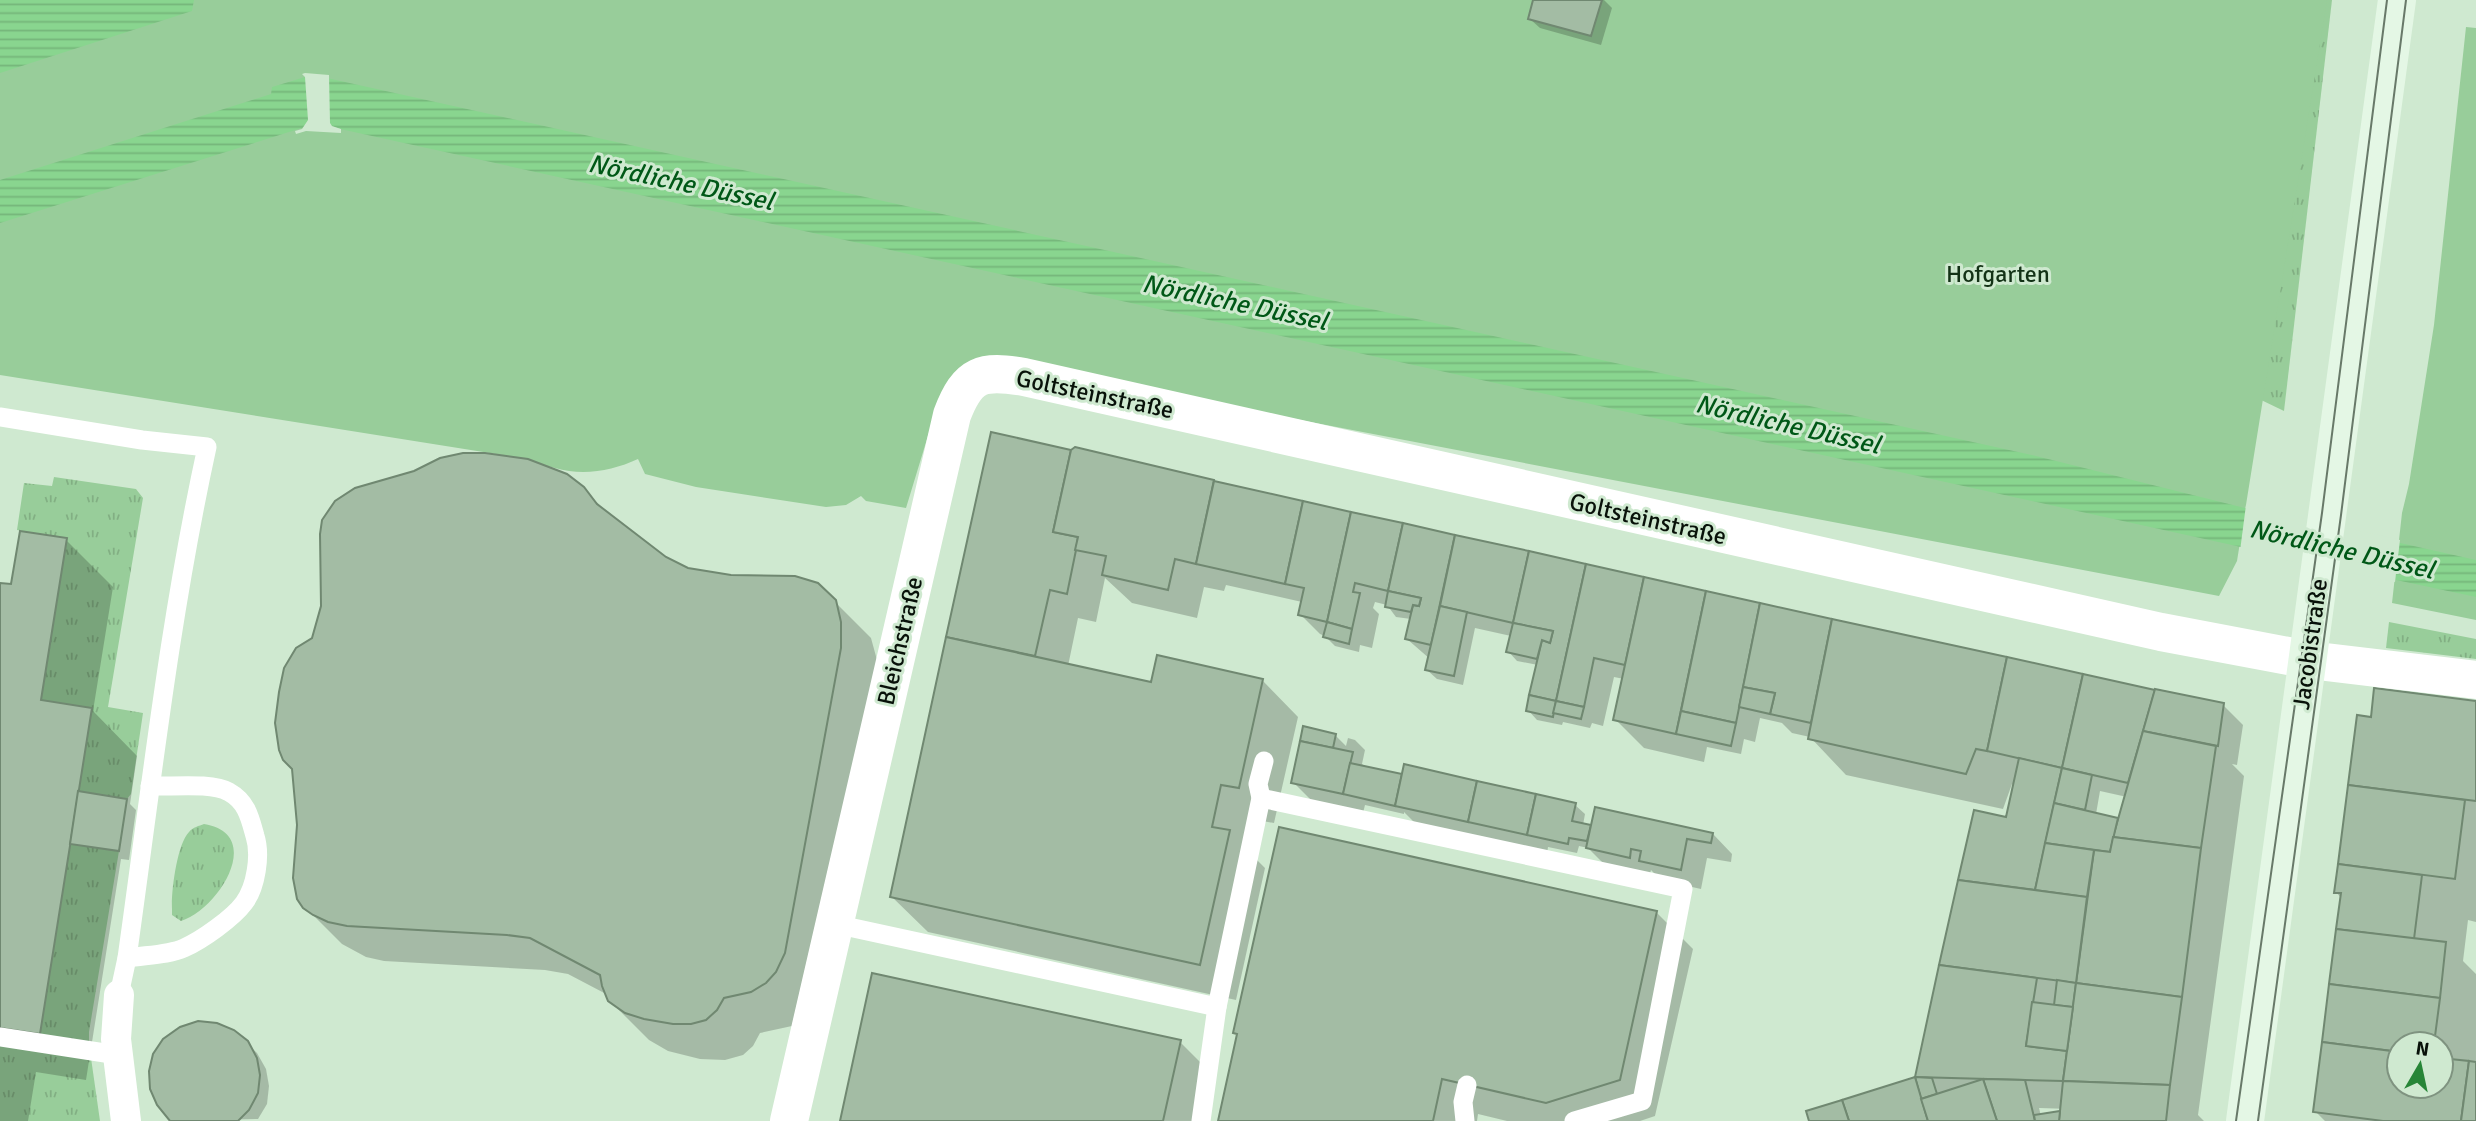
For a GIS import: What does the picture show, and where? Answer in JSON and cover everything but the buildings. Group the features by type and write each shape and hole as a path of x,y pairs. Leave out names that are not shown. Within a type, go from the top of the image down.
{"main road":[{"name":"Jacobistraße","path":"2251,1115 2318,584 2397,0"}],"street":[{"name":"Goltsteinstraße","path":"989,374 1024,377 2161,632 2309,660 2476,680"},
{"name":"Bleichstraße","path":"789,1121 952,415 961,392 974,380 989,374"},
{"path":"119,995 116,1039 126,1121"}],"lane":[{"path":"0,417 142,440 207,447 192,519 150,786 127,958 119,995"},
{"path":"1201,1121 1217,1007 1261,799 1258,784 1264,761"},
{"path":"127,958 182,949 207,934 244,904 253,884 256,864 257,843 246,807 230,792 218,788 150,786"},
{"path":"1261,799 1684,889 1642,1101 1574,1121"},
{"path":"835,924 1217,1007"},
{"path":"0,1037 118,1055"},
{"path":"1465,1121 1462,1101 1466,1085"}],"green space":[{"name":"Hofgarten","path":"0,0 2327,0 2237,561 2219,596 997,362 934,416 906,508 866,501 861,496 846,505 826,507 696,487 645,474 638,459 618,467 576,472 528,459 0,375"},
{"path":"2267,0 2332,0 2284,411 2257,398"},
{"path":"2466,27 2476,28 2476,620 2392,603 2402,513 2434,325"},
{"path":"54,477 136,489 143,498 108,707 143,713 131,794 127,799 78,791 91,708 41,700 67,539 17,530 24,483 52,486"},
{"path":"2389,622 2476,639 2476,659 2386,648"},
{"path":"204,824 222,831 232,842 234,856 230,872 209,903 181,921 172,915 178,857 189,832"},
{"path":"70,844 119,851 89,1032 89,1046 40,1034"},
{"path":"0,1043 91,1058 100,1121 0,1121"}],"water":[{"path":"0,0 194,0 192,11 0,73"},
{"name":"Nördliche Düssel","path":"305,77 327,78 2036,456 2245,508 2476,560 2476,597 331,127 305,127 0,223 0,180 271,94 272,87"}],"pier":[{"path":"302,74 329,75 330,123 341,129 341,133 306,131 296,134 295,131 302,129 308,120 305,77"},
{"path":"2246,505 2400,540 2395,582 2240,551"}],"tram line":[{"path":"2236,1121 2322,513 2387,0"},
{"path":"2258,1121 2341,515 2406,0"}]}
